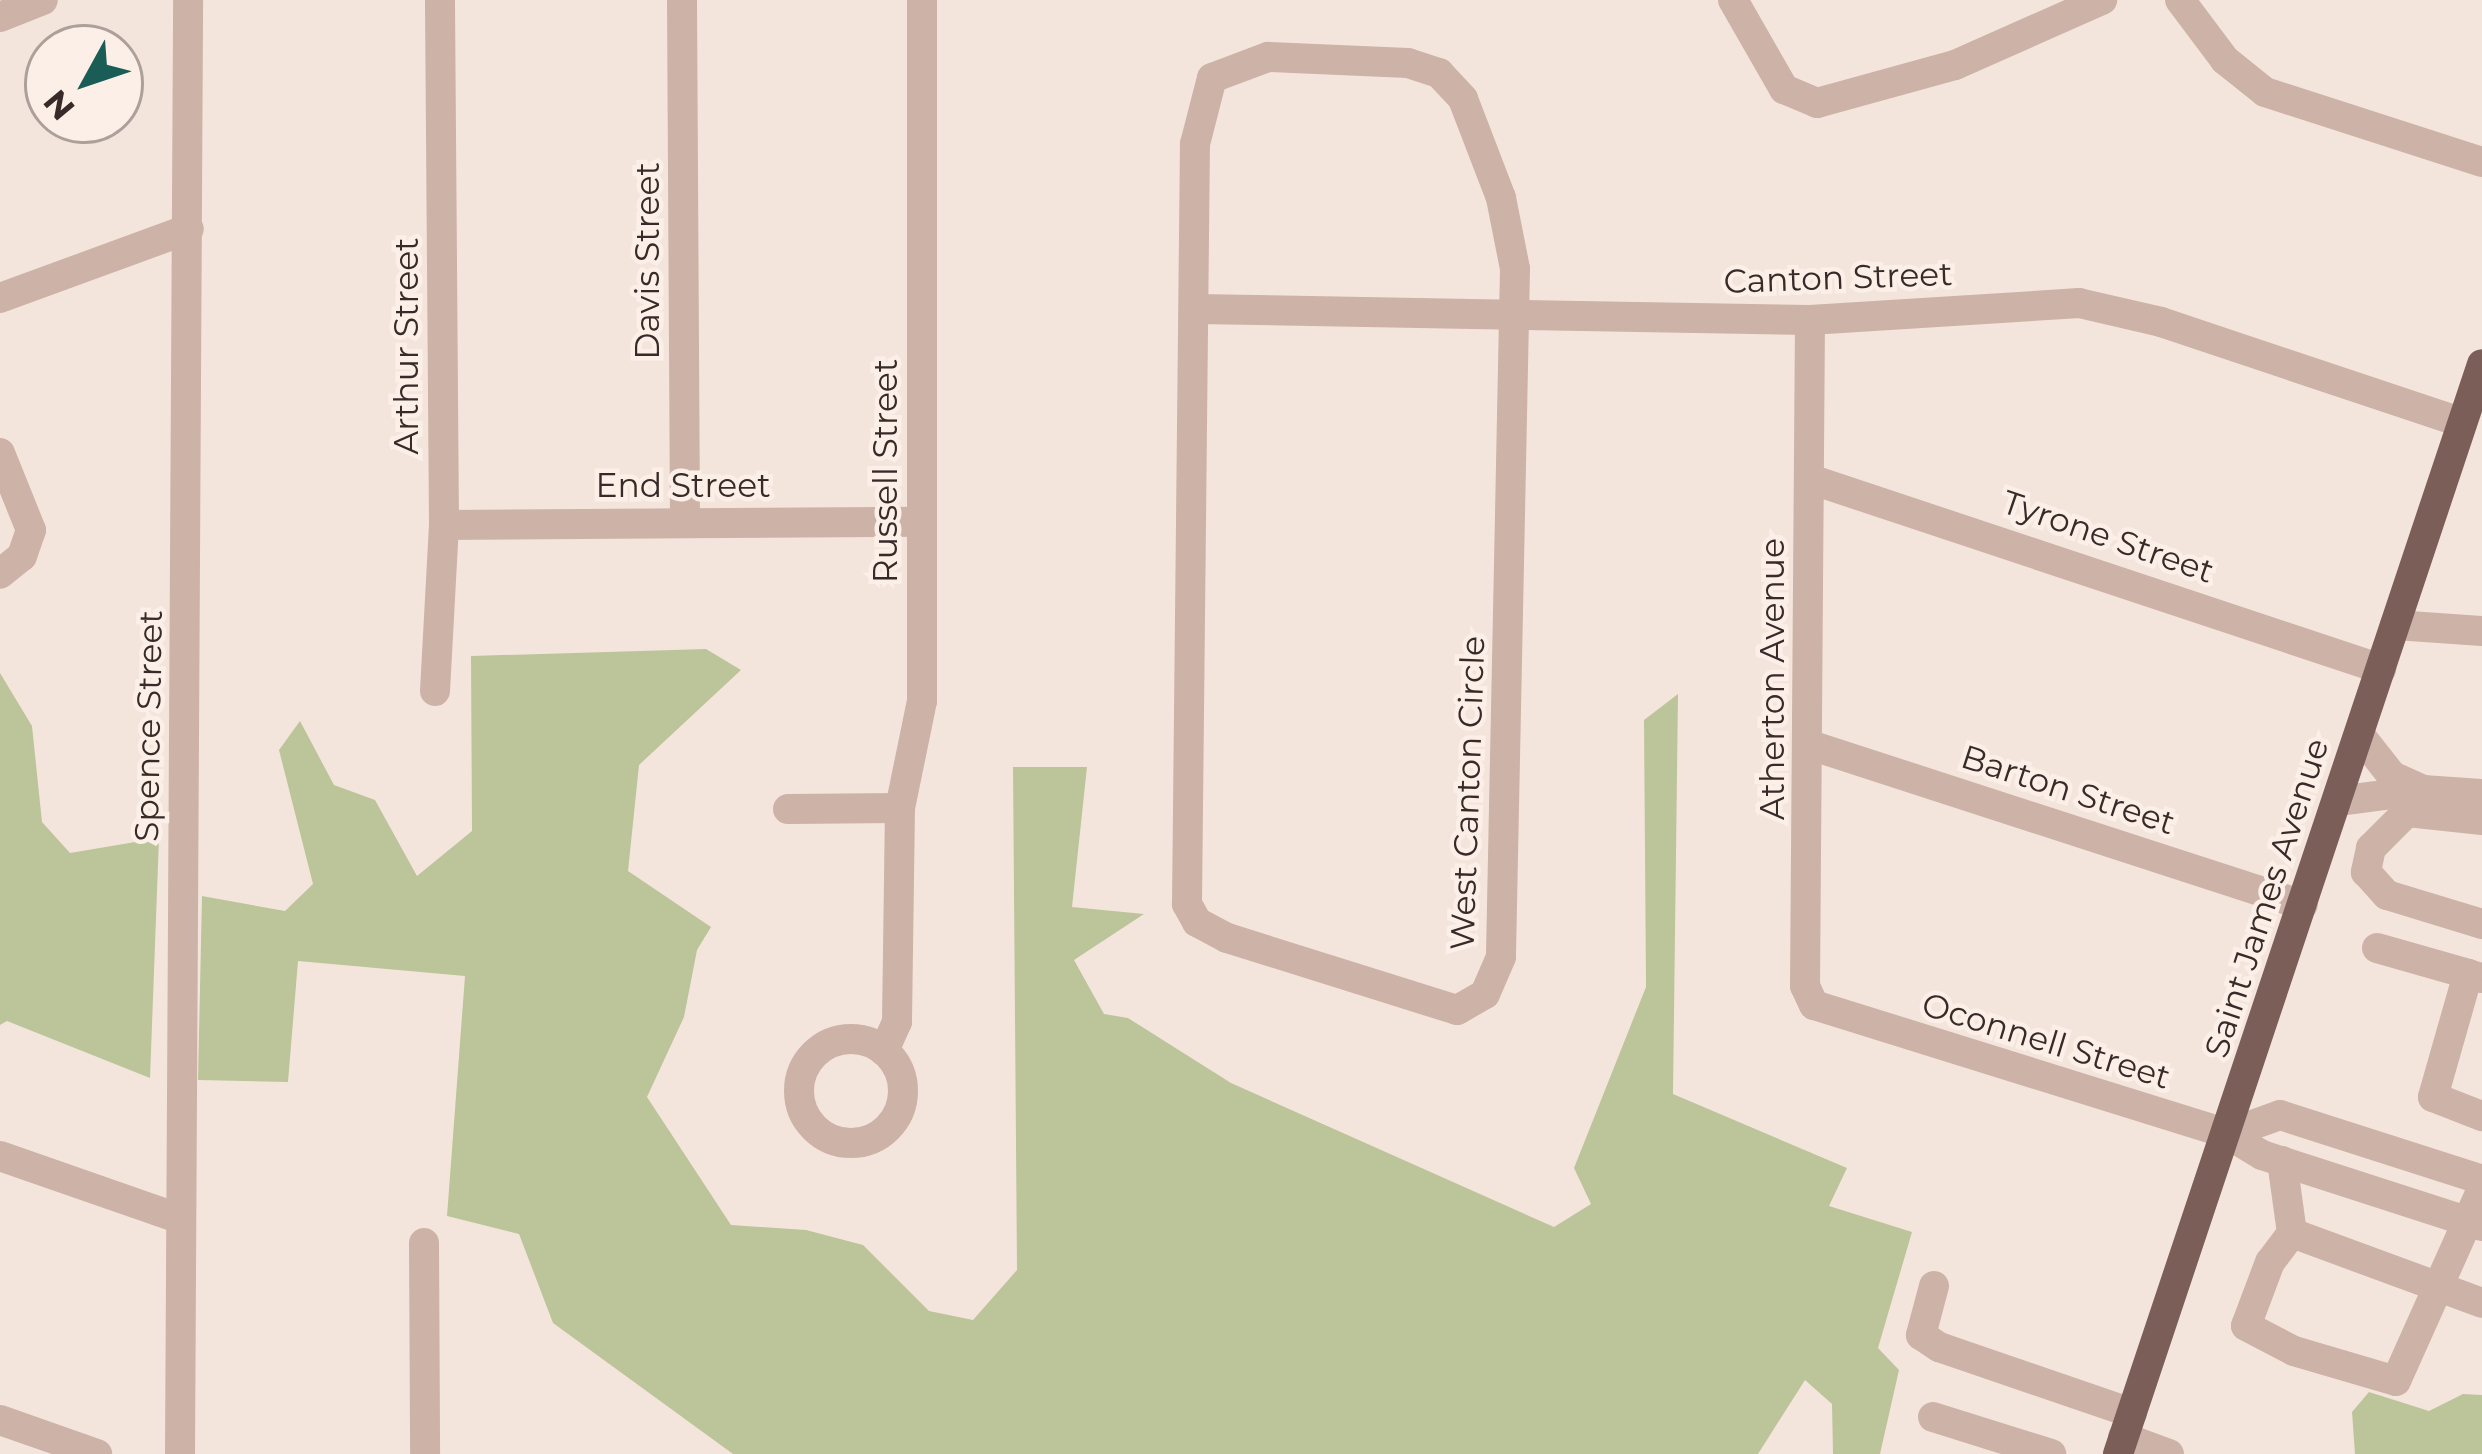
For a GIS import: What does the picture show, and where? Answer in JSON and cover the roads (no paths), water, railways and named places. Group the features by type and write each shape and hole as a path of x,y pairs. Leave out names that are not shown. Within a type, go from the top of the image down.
{"main road":[{"name":"Saint James Avenue","path":"2124,1435 2482,364"}],"street":[{"path":"0,17 43,0"},
{"name":"Spence Street","path":"180,1454 188,0"},
{"name":"Arthur Street","path":"435,691 444,525 440,0"},
{"name":"Davis Street","path":"682,0 686,521"},
{"name":"Russell Street","path":"884,1051 897,1022 900,808 922,701 922,0"},
{"path":"1733,0 1784,89 1802,102 1915,80 2102,0"},
{"path":"2180,0 2225,60 2265,92 2482,162"},
{"path":"1197,309 1195,144 1202,100 1212,78 1268,57 1408,63 1453,84 1501,198 1515,269 1514,314"},
{"path":"0,298 189,230"},
{"name":"Canton Street","path":"1197,309 1810,320 2079,303 2161,322 2462,423"},
{"name":"West Canton Circle","path":"1197,309 1187,904 1197,922 1227,938 1457,1010 1485,994 1501,957 1514,314"},
{"name":"Atherton Avenue","path":"1810,320 1805,986 1814,1005 1844,1015"},
{"path":"0,453 31,530 22,556 0,574"},
{"name":"Tyrone Street","path":"1810,479 2381,669"},
{"name":"End Street","path":"444,525 922,522"},
{"path":"2395,626 2482,631"},
{"path":"2360,734 2392,776 2424,801 2482,833"},
{"name":"Barton Street","path":"1810,745 2303,905"},
{"path":"2338,801 2424,801 2482,794"},
{"path":"2482,820 2424,801 2392,820 2371,848 2366,872 2386,895 2482,924"},
{"path":"788,809 900,808"},
{"path":"2377,948 2475,976 2433,1097 2482,1116"},
{"name":"Oconnell Street","path":"1844,1015 2228,1134 2282,1161 2472,1223"},
{"path":"2228,1134 2280,1115 2482,1184 2472,1223 2430,1285 2396,1382 2294,1351 2246,1326 2270,1262 2326,1175"},
{"path":"0,1156 178,1218"},
{"path":"2282,1161 2291,1224"},
{"path":"2291,1224 2482,1304"},
{"path":"424,1243 425,1454"},
{"path":"1934,1286 1921,1335 2169,1454"},
{"path":"1934,1417 2050,1454"},
{"path":"0,1420 97,1454"}]}
